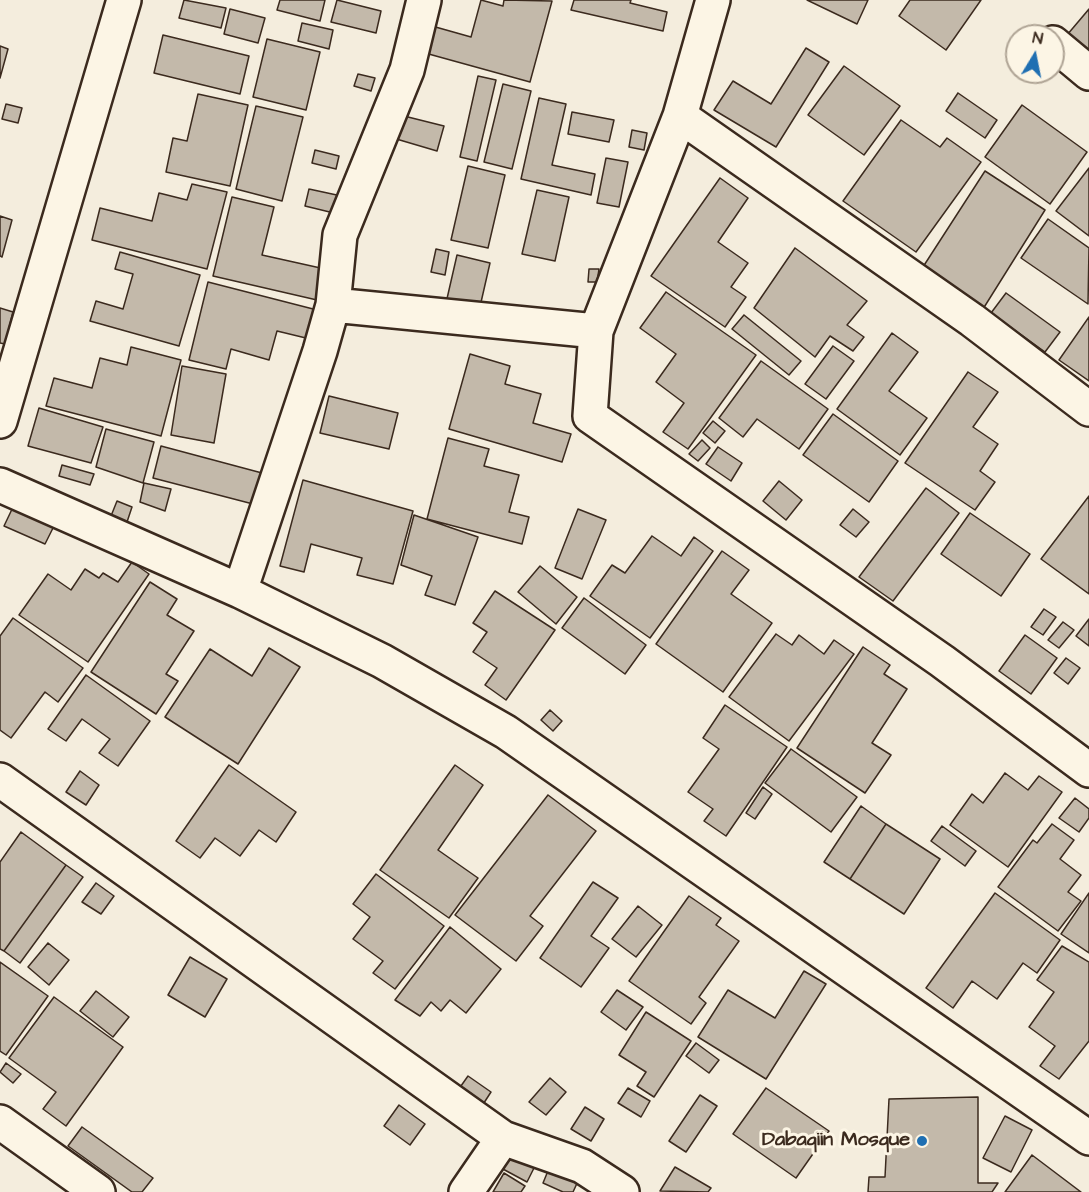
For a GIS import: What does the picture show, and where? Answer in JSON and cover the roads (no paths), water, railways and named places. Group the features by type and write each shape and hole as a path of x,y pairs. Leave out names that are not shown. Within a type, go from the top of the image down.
{"street":[{"path":"0,421 124,0"},
{"path":"240,591 333,305 340,235 407,70 424,0"},
{"path":"713,0 680,116 596,331 590,416 942,661 1089,770"},
{"path":"1065,53 1089,73"},
{"path":"680,116 972,320 1089,409"},
{"path":"333,305 596,331"},
{"path":"0,485 240,591 382,661 506,732 1089,1138"},
{"path":"0,780 503,1138 582,1166 622,1192"},
{"path":"0,1122 98,1192"},
{"path":"466,1192 503,1138"}],"place":[{"name":"Dabaqiin Mosque","path":"922,1141"}]}
